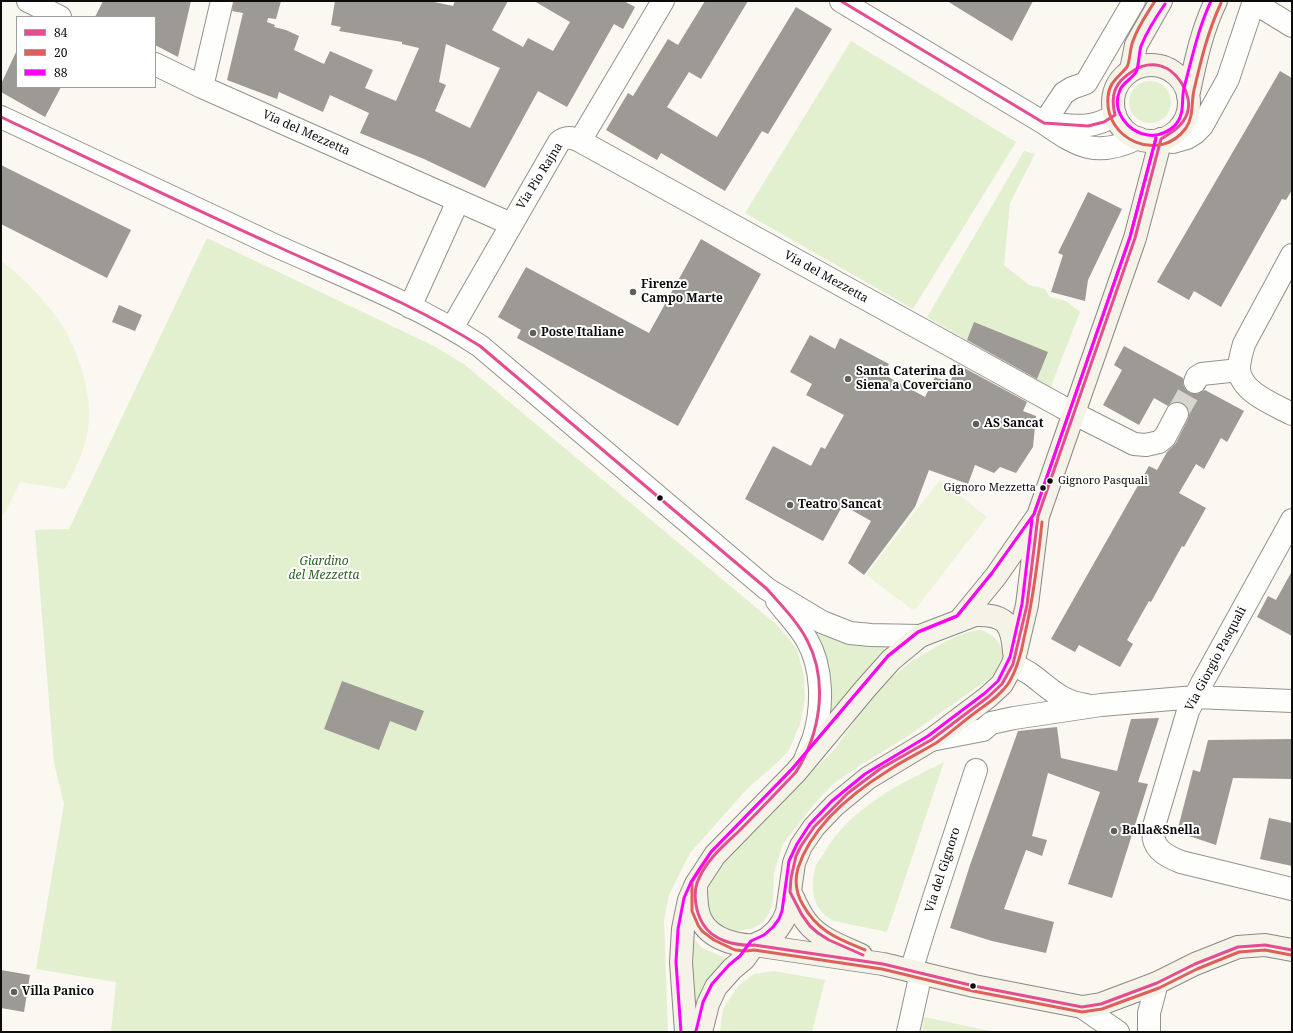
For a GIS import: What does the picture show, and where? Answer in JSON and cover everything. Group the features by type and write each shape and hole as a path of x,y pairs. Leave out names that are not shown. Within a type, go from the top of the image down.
{"main road":[{"path":"1131,70 1136,45 1161,1"},
{"path":"1188,96 1184,84 1179,78 1165,68 1147,65 1131,70 1122,78 1115,89 1113,106 1118,122 1126,132 1138,138 1150,140 1161,139 1173,133 1182,124 1188,112 1188,96 1200,44 1216,1"},
{"path":"701,1032 712,995 723,979 744,959 754,945 767,939 778,930 787,912 791,878 796,856 814,827 840,801 868,778 930,740 996,690 1002,684 1014,661 1027,605 1038,516 1135,238 1161,139"},
{"path":"960,620 996,576 1038,516"},
{"path":"686,1032 681,962 683,929 690,900 696,884 715,855 796,772 891,660 920,636 975,615 999,618 1008,624 1013,638 1014,661"},
{"path":"696,884 697,910 702,923 717,936 737,945 754,945 883,964 974,986 1082,1007 1101,1004 1157,983 1195,964 1238,947 1265,945 1292,950"},
{"path":"790,892 802,916 818,933 829,940 883,964"}],"street":[{"path":"28,1 58,16"},
{"path":"202,86 222,1"},
{"name":"Via Pio Rajna","path":"452,328 558,142 568,137 580,140 663,1"},
{"path":"841,1 1044,123 1066,139 1090,148 1103,148 1119,146 1138,138"},
{"path":"1044,123 1064,93 1072,88 1086,83 1134,1"},
{"path":"1161,139 1173,142 1187,138 1202,126 1228,79 1254,2 1292,26"},
{"name":"Via del Mezzetta","path":"156,64 511,224"},
{"path":"1044,123 1088,126 1104,122 1115,115"},
{"path":"1,117 202,212 410,307 452,328 480,346 767,589 822,622 850,633 920,636"},
{"name":"Via del Mezzetta","path":"580,140 1073,413"},
{"path":"410,307 458,201"},
{"path":"1292,255 1244,344 1240,357 1239,370 1243,381 1250,390 1292,414"},
{"path":"1195,382 1197,377 1202,374 1239,370"},
{"path":"1073,413 1134,444 1146,445 1159,442 1165,437 1177,414"},
{"name":"Via Giorgio Pasquali","path":"1292,520 1185,718 1154,826 1153,836 1154,841 1161,851 1169,858 1292,889"},
{"path":"767,589 798,626 807,640 817,666 820,696 818,717 814,736 804,763"},
{"path":"1014,661 1051,692 1061,698 1084,705 1101,705"},
{"path":"930,740 983,730 992,723 1014,718 1101,705 1195,697 1292,701"},
{"name":"Via del Gignoro","path":"908,1032 916,972 929,913 976,770"},
{"path":"1149,1032 1149,1013 1157,983"},
{"path":"1082,1007 1118,1032"}],"green space":[{"path":"851,41 1016,142 913,309 745,213"},
{"path":"1150,81 1165,87 1171,102 1165,117 1150,123 1135,117 1129,102 1135,87"},
{"path":"1024,151 1035,154 1010,203 1004,265 1029,285 1045,289 1050,297 1066,301 1080,312 1050,389 927,317"},
{"name":"Giardino del Mezzetta","path":"207,238 434,346 465,365 776,624 797,649 804,676 805,699 800,724 789,750 778,762 748,788 690,853 669,895 664,920 668,1032 111,1032 116,982 36,969 64,804 54,763 35,530 69,529"},
{"path":"1,261 19,275 36,292 65,330 75,351 83,374 89,409 88,429 84,447 65,489 20,482 4,515 1,514"},
{"path":"940,480 987,517 914,611 866,575"},
{"path":"981,630 994,637 1002,649 999,667 990,678 908,736 833,784 816,802 783,844 774,873 773,902 763,923 751,929 739,931 729,929 716,922 708,913 706,899 711,882 724,862 834,750 867,703 893,676 912,661 957,636"},
{"path":"821,632 892,641 827,722 829,683 827,659 817,637"},
{"path":"944,762 887,932 834,921 825,915 818,907 814,898 813,875 817,863 835,837 847,823 877,799 910,779"},
{"path":"692,937 702,948 726,958 709,978 692,1009"},
{"path":"774,971 825,980 812,1032 720,1032 723,1009 739,985 754,974"},
{"path":"924,1017 995,1032 922,1032"}],"building":[{"path":"103,1 191,1 178,57 156,46 156,16 96,16"},
{"path":"234,1 281,1 276,19 268,18 267,22 275,25 274,27 286,30 299,36 294,50 324,64 330,51 373,70 365,88 396,101 419,48 402,44 402,42 339,31 341,27 331,25 335,1 430,1 453,6 455,1 508,1 492,30 523,47 528,38 553,51 570,22 534,1 624,1 635,7 623,29 614,24 567,107 538,91 485,188 424,159 360,133 369,113 330,95 323,112 279,92 277,99 227,80 243,13 232,11","holes":["446,44 500,68 470,128 435,111 446,85 439,82"]},
{"path":"705,1 748,1 701,79 689,72 667,107 717,137 796,7 832,29 768,134 762,131 725,191 661,153 657,160 606,130 628,93 633,96 668,39 678,45"},
{"path":"947,1 1033,1 1012,41"},
{"path":"16,52 16,88 60,88 45,117 1,92 1,84"},
{"path":"1280,71 1292,78 1292,190 1286,200 1282,199 1221,307 1194,291 1189,300 1157,282"},
{"path":"1,165 131,230 107,278 1,224"},
{"path":"1088,192 1122,209 1088,280 1085,301 1051,292 1063,255 1058,253"},
{"path":"701,239 761,274 678,426 517,338 521,330 498,317 526,267 649,333"},
{"path":"119,305 142,315 135,331 112,322"},
{"path":"974,322 1048,352 1037,379 967,340"},
{"path":"810,335 835,349 840,338 889,364 883,374 925,397 935,377 950,383 957,364 1027,402 1023,411 1036,416 1033,447 1016,473 1000,467 994,473 975,465 968,484 929,470 915,507 864,575 848,563 871,521 843,505 823,541 745,499 773,446 811,466 821,447 825,449 844,415 806,395 812,384 790,372"},
{"path":"1124,346 1183,378 1185,389 1190,393 1197,394 1205,390 1244,411 1227,442 1221,438 1204,469 1196,464 1179,493 1206,508 1127,640 1133,644 1120,667 1079,645 1075,652 1051,639 1149,466 1157,470 1167,452 1176,443 1188,419 1189,413 1187,407 1182,403 1171,403 1168,406 1154,398 1139,425 1103,405 1122,370 1114,365"},
{"path":"1292,571 1292,636 1257,617 1268,596 1276,600"},
{"path":"342,681 424,711 416,731 390,721 379,750 324,729"},
{"path":"1159,718 1138,782 1148,784 1112,898 1068,884 1100,792 1048,773 1032,836 1047,840 1042,856 1026,850 1004,909 1054,922 1046,953 992,941 950,928 970,865 1018,731 1057,727 1061,758 1117,771 1131,719"},
{"path":"1292,739 1292,779 1233,778 1216,845 1177,832 1193,770 1200,772 1208,740"},
{"path":"1269,818 1292,823 1292,866 1260,859"},
{"name":"Villa Panico","path":"1,970 30,975 24,1012 1,1008"}],"tunnel":[{"path":"1177,414 1195,382"}],"transit line":[{"name":"84","path":"841,1 1044,123 1088,126 1104,122 1115,115"},
{"name":"20","path":"1155,1 1135,36 1127,67 1114,80 1108,97 1109,112 1115,125 1124,135 1136,142 1149,145 1162,144 1175,139 1189,123 1193,95 1202,57 1212,24 1221,3"},
{"name":"88","path":"1165,4 1152,24 1141,46 1136,73 1121,87 1118,98 1119,112 1123,119 1134,130 1148,135 1156,135 1168,131 1177,123 1181,115 1184,88 1202,22 1211,1"},
{"name":"84","path":"1115,115 1113,101 1115,89 1118,84 1136,69 1153,65 1163,67 1176,76 1182,83 1186,91 1188,107 1185,119 1176,129 1161,139"},
{"name":"84","path":"1,117 206,214 405,304 480,346 767,589 783,607 803,633 814,656 820,690 816,725 811,741 796,772 715,854 700,875 695,893 697,909 703,924 713,935 740,945 754,945 883,964 974,986 1082,1007 1101,1004 1157,983 1195,964 1238,947 1265,945 1292,950"},
{"name":"20","path":"1156,138 1130,237 1034,514 992,573 957,616 918,632 888,656 792,769 711,852 692,882 692,911 702,931 714,940 735,950 754,950 882,969 973,991 1082,1012 1102,1009 1159,988 1197,969 1239,952 1265,950 1291,955"},
{"name":"88","path":"681,1032 676,962 678,929 684,898 691,882 700,868 711,852 792,769 888,656 918,632 957,616 992,573 1034,514 1130,237 1156,138"},
{"name":"84","path":"863,955 829,940 818,933 810,926 802,915 790,892 791,878 796,856 814,827 848,793 880,769 931,740 988,697 1002,684 1013,664 1027,605 1038,516 1135,238 1161,139"},
{"name":"88","path":"696,1031 703,1002 712,984 729,965 740,956 751,941 764,935 779,919 782,911 789,861 797,844 810,824 832,801 865,774 928,736 985,693 998,681 1010,657 1022,604 1032,520"},
{"name":"20","path":"865,950 830,934 815,922 803,905 797,892 796,883 798,868 804,852 823,824 861,789 889,770 941,740 996,697 1008,684 1014,673 1022,650 1035,580 1042,522"}],"place":[{"name":"Firenze Campo Marte","path":"633,292"},
{"name":"Poste Italiane","path":"533,333"},
{"name":"Santa Caterina da Siena a Coverciano","path":"848,379"},
{"name":"AS Sancat","path":"976,424"},
{"name":"Gignoro Pasquali","path":"1050,481"},
{"name":"Gignoro Mezzetta","path":"1043,488"},
{"name":"Teatro Sancat","path":"790,505"},
{"name":"Balla&Snella","path":"1114,831"},
{"name":"Villa Panico","path":"14,992"}]}
